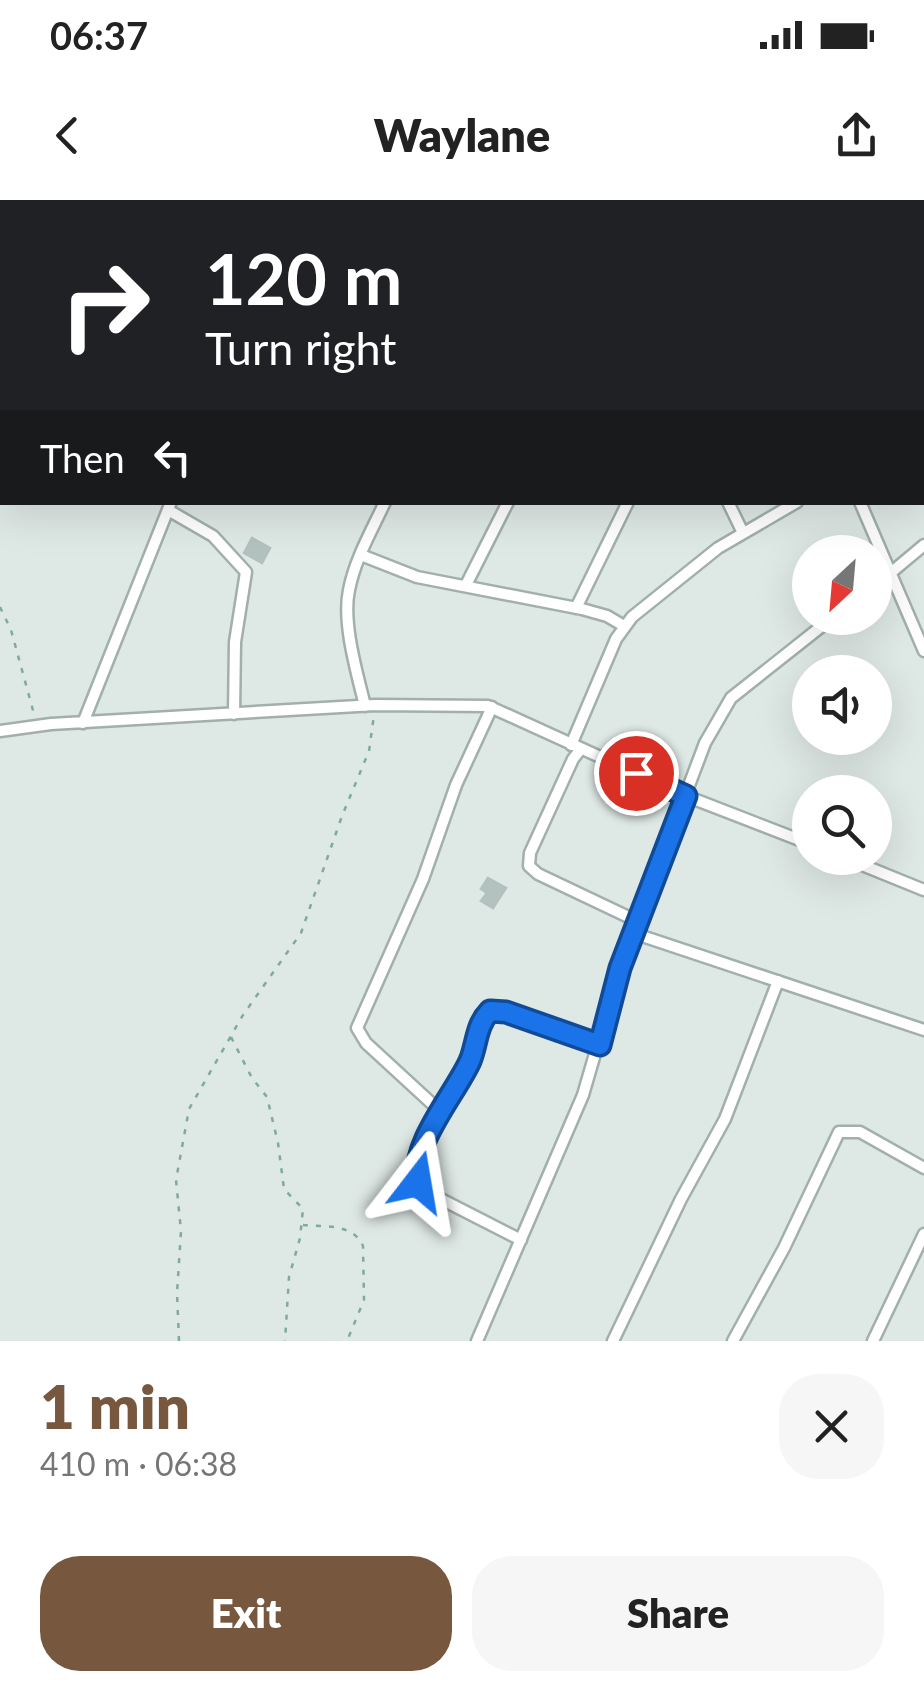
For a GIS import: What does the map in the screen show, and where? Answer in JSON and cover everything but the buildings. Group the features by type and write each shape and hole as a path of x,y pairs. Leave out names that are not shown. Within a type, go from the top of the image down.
{"street":[{"path":"370,705 351,652 348,597 361,555 385,505"},
{"path":"466,585 506,505"},
{"path":"576,608 627,505"},
{"path":"730,505 744,533"},
{"path":"639,922 538,874 528,866 535,842 575,748 604,664 624,626 700,561 792,505"},
{"path":"861,505 875,535"},
{"path":"83,723 169,506 213,536 246,572 235,642 234,714"},
{"path":"924,545 892,574 924,651"},
{"path":"361,555 417,576 576,608 607,616 624,626"},
{"path":"477,1341 583,1096 620,968 706,743 725,706 810,635"},
{"path":"0,731 370,705 492,707 575,748 792,837"},
{"path":"440,1112 366,1043 358,1028 422,879 456,785 492,707"},
{"path":"887,875 924,890"},
{"path":"636,934 924,1030"},
{"path":"614,1341 725,1119 778,981"},
{"path":"521,1240 421,1187 416,1175 417,1161 467,1067 483,1018 490,1011 506,1012 600,1045"},
{"path":"734,1341 839,1132 860,1132 924,1168"},
{"path":"873,1341 924,1234"}],"path":[{"path":"0,607 11,630 38,726"},
{"path":"178,1341 178,1167 189,1108 230,1036 301,933 369,751 370,705"},
{"path":"230,1036 267,1097 284,1190 301,1204 303,1226 288,1277 285,1341"},
{"path":"303,1226 344,1229 360,1238 364,1300 347,1341"}],"route":[{"path":"418,1182 417,1161 467,1067 478,1030 490,1011 506,1012 600,1045 620,968 686,796 636,773"}]}
